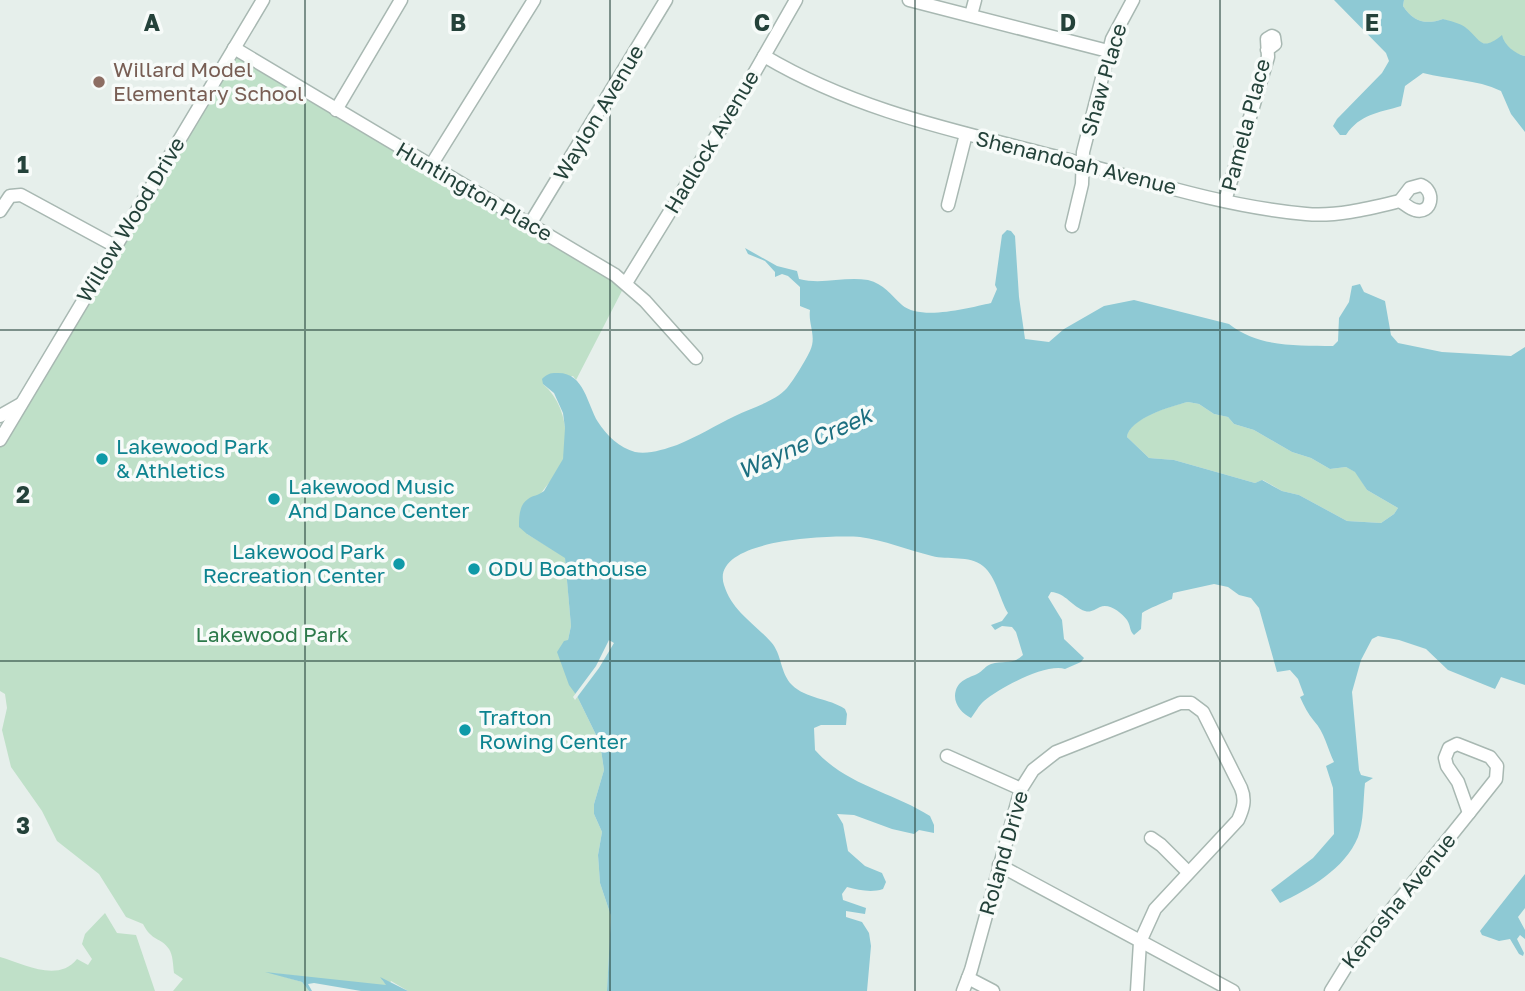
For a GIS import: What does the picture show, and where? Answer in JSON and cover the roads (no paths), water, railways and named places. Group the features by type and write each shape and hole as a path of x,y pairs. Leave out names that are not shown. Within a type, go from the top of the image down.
{"street":[{"name":"Willow Wood Drive","path":"0,440 262,0"},
{"path":"336,110 401,0"},
{"path":"430,167 534,0"},
{"name":"Waylon Avenue","path":"530,224 666,0"},
{"name":"Hadlock Avenue","path":"626,283 796,0"},
{"path":"909,0 1108,51"},
{"path":"971,15 975,0"},
{"name":"Shaw Place","path":"1072,226 1082,184 1083,152 1108,51 1117,25 1133,0"},
{"name":"Huntington Place","path":"234,48 626,283 696,358"},
{"name":"Pamela Place","path":"1225,201 1268,57 1267,50"},
{"name":"Shenandoah Avenue","path":"764,56 839,95 905,118 1225,201 1309,214 1366,209 1401,201"},
{"path":"947,205 965,134"},
{"path":"0,211 10,196 21,195 115,246"},
{"path":"0,416 22,403"},
{"name":"Roland Drive","path":"962,991 968,978 1021,789 1033,770 1056,752 1180,703 1191,703 1203,712 1244,799 1243,811 1238,820 1188,872"},
{"name":"Kenosha Avenue","path":"1331,991 1347,965 1469,813 1496,779 1497,766 1490,757 1457,744 1449,748 1445,758 1469,813"},
{"path":"947,756 1021,789"},
{"path":"1136,991 1140,942 1155,909 1188,872 1151,838"},
{"path":"999,865 1233,991"},
{"path":"968,978 993,991"}],"water":[{"path":"1334,0 1404,0 1403,6 1411,16 1420,21 1443,19 1457,23 1485,44 1502,35 1510,48 1525,56 1525,132 1511,114 1501,91 1482,84 1423,73 1405,86 1401,106 1370,115 1351,128 1346,135 1340,135 1333,126 1337,119 1382,73 1389,61 1386,53"},
{"name":"Wayne Creek","path":"1007,230 1015,236 1025,339 1049,342 1064,329 1104,306 1134,300 1229,324 1241,332 1266,341 1333,346 1338,341 1339,318 1349,302 1352,286 1360,284 1364,292 1385,301 1391,335 1398,343 1442,352 1511,356 1525,347 1525,685 1501,677 1495,689 1448,670 1426,649 1378,636 1372,639 1361,660 1352,692 1359,770 1361,775 1373,778 1365,783 1358,837 1344,859 1325,877 1280,903 1271,890 1313,858 1334,834 1333,788 1326,766 1334,762 1321,730 1300,697 1304,695 1298,679 1290,670 1277,672 1259,608 1251,598 1239,595 1228,587 1214,584 1173,593 1172,599 1142,613 1141,629 1134,635 1127,620 1115,609 1103,606 1085,611 1061,595 1051,592 1048,597 1062,620 1064,639 1084,658 1065,669 1035,673 1011,684 984,701 971,718 962,712 956,703 959,684 989,665 1012,661 1023,655 1012,627 1002,626 995,630 991,625 1002,621 1008,613 995,582 983,566 971,560 932,556 860,537 801,539 753,549 735,557 724,569 724,585 732,602 775,647 785,675 792,685 804,693 839,705 847,714 846,725 821,725 814,728 815,750 841,772 930,816 934,833 919,830 914,834 854,815 837,814 843,824 848,851 865,866 882,873 886,882 883,889 870,891 847,887 842,894 843,900 866,908 865,914 846,911 846,917 862,922 869,933 871,946 867,991 607,991 611,916 600,883 598,855 602,832 594,814 594,804 604,770 600,743 569,685 557,652 564,641 568,640 571,626 565,558 519,527 523,504 544,491 563,459 563,413 554,393 543,384 542,379 554,373 573,377 583,390 601,427 624,447 640,453 667,448 781,393 790,384 812,346 810,310 800,306 800,287 788,276 782,274 775,277 775,272 765,261 748,254 745,248 777,266 797,271 799,279 868,280 883,287 910,310 932,313 991,303 997,289 995,285 1002,235","holes":["1188,402 1199,404 1214,414 1228,417 1234,424 1254,430 1292,452 1311,458 1330,469 1346,467 1355,472 1367,490 1398,508 1381,523 1347,521 1299,495 1282,491 1262,480 1255,483 1174,460 1149,458 1127,437 1135,424 1152,414"]},
{"path":"1525,874 1525,908 1518,917 1525,930 1525,939 1520,935 1517,939 1523,956 1510,939 1499,941 1482,935 1480,931"},
{"path":"265,972 386,985 380,977 408,991 361,991 314,983 308,984 312,991 309,991 302,982"}],"place":[{"name":"Willard Model Elementary School","path":"99,82"},
{"name":"Lakewood Park & Athletics","path":"102,459"},
{"name":"Lakewood Music And Dance Center","path":"274,499"},
{"name":"Lakewood Park Recreation Center","path":"399,564"},
{"name":"ODU Boathouse","path":"474,569"},
{"name":"Trafton Rowing Center","path":"465,730"}],"park label":[{"name":"Lakewood Park","path":"272,635"}]}
